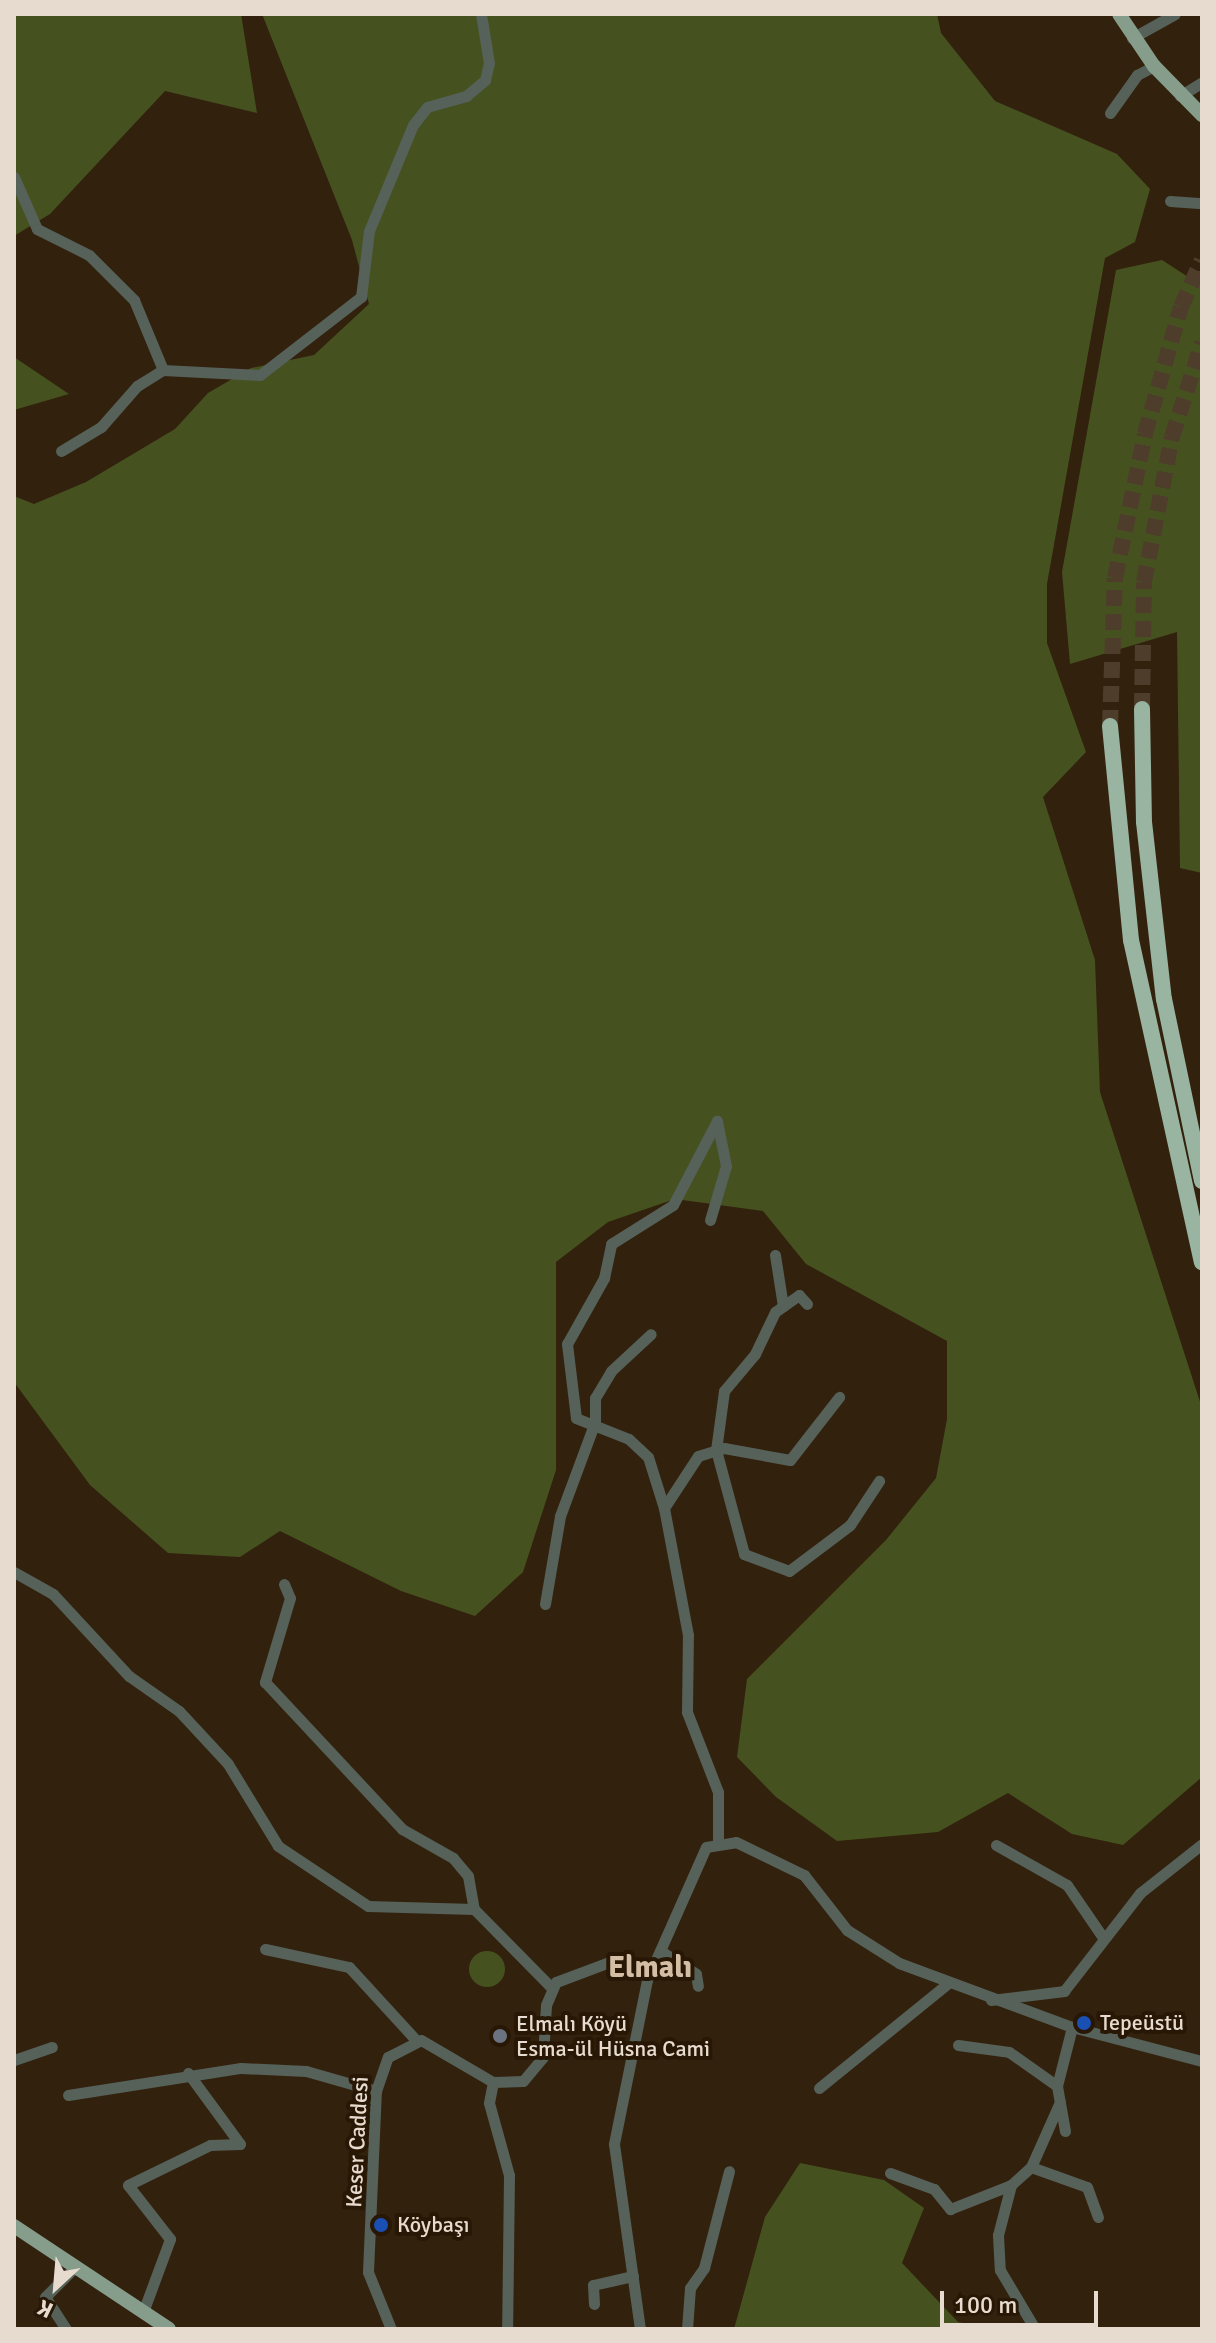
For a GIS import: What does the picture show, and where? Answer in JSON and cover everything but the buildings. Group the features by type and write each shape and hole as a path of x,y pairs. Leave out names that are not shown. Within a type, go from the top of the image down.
{"highway":[{"path":"1142,709 1144,822 1164,999 1202,1181"},
{"path":"1110,726 1131,940 1202,1262"}],"main road":[{"path":"1119,14 1132,38 1154,66 1180,96 1202,115"},
{"path":"14,2226 169,2329"}],"street":[{"path":"61,451 101,427 137,386 163,370 260,375 356,305 369,231 413,125 427,107 466,96 485,80 481,14"},
{"path":"1132,38 1175,14"},
{"path":"1110,113 1137,75 1154,66"},
{"path":"1180,96 1202,82"},
{"path":"14,177 37,229 89,255 134,300 163,370"},
{"path":"1170,201 1202,203"},
{"path":"710,1220 726,1166 717,1121 673,1205 611,1244 604,1278 571,1332 567,1388 576,1418 592,1428 629,1439 648,1457 664,1508 688,1635 687,1712 718,1792 718,1840"},
{"path":"775,1255 783,1306"},
{"path":"807,1304 799,1295 783,1306 724,1391 716,1450 744,1554 770,1568 789,1571 850,1525 879,1481"},
{"path":"545,1604 560,1516 592,1428 602,1382 651,1334"},
{"path":"664,1508 686,1468 716,1450 790,1460 839,1397"},
{"path":"17,1578 53,1594 129,1676 179,1711 228,1764 278,1846 368,1906 474,1909"},
{"path":"284,1584 290,1598 265,1682 402,1829 453,1858 468,1876 474,1909 552,1988"},
{"path":"640,2329 615,2130 647,1980 664,1953 706,1847 718,1840 762,1849 804,1875 847,1930 947,1984 1072,2027 1202,2061"},
{"path":"991,2000 1064,1991 1140,1893 1202,1844"},
{"path":"996,1845 1067,1885 1104,1939"},
{"path":"265,1949 349,1967 415,2039 493,2082 523,2081 540,2064 552,1988"},
{"path":"664,1953 696,1974 698,1986"},
{"path":"552,1988 611,1958 635,1961 647,1980"},
{"path":"819,2088 947,1984"},
{"path":"1065,2131 1057,2086 1072,2027"},
{"name":"Keser Caddesi","path":"391,2329 368,2272 376,2091 388,2057 415,2039"},
{"path":"958,2045 1009,2052 1057,2086"},
{"path":"14,2060 52,2047"},
{"path":"68,2095 188,2073 282,2068 376,2091"},
{"path":"143,2312 170,2239 128,2185 210,2145 240,2144 188,2073"},
{"path":"493,2082 489,2103 509,2175 507,2329"},
{"path":"890,2173 934,2189 950,2209 1011,2185 1031,2167 1060,2102"},
{"path":"1031,2167 1087,2187 1098,2217"},
{"path":"687,2329 690,2288 704,2268 729,2171"},
{"path":"1011,2185 998,2235 1000,2270 1035,2329"},
{"path":"66,2329 45,2297 75,2267"},
{"path":"594,2304 593,2285 633,2276"}],"green space":[{"path":"14,14 241,14 257,113 165,91 50,214 14,236"},
{"path":"262,14 937,14 941,33 995,101 1117,154 1150,189 1135,242 1105,258 1047,584 1047,643 1086,752 1043,797 1095,960 1100,1092 1202,1408 1202,1777 1123,1845 1072,1834 1008,1793 938,1832 837,1841 776,1797 737,1757 747,1679 886,1540 936,1478 947,1419 947,1341 806,1264 763,1211 675,1199 608,1222 556,1262 556,1470 523,1572 475,1616 401,1591 280,1531 240,1557 168,1553 90,1485 14,1382 14,496 34,504 86,482 175,429 208,393 251,368 314,355 369,304 352,240"},
{"path":"1162,260 1202,286 1202,873 1180,868 1177,632 1070,664 1062,572 1116,270"},
{"path":"14,357 69,394 14,410"},
{"path":"487,1951 499,1957 505,1969 499,1981 487,1987 475,1981 469,1969 475,1957"},
{"path":"800,2163 884,2180 924,2208 902,2263 958,2322 989,2329 734,2329 765,2217"}],"tunnel":[{"path":"1110,726 1115,578 1145,434 1181,307 1202,260"},
{"path":"1142,709 1144,582 1172,437 1202,343"}],"place":[{"name":"Tepeüstü","path":"1084,2023"},
{"name":"Elmalı Köyü Esma-ül Hüsna Cami","path":"500,2036"},
{"name":"Köybaşı","path":"381,2225"}],"district":[{"name":"Elmalı","path":"650,1968"}]}
